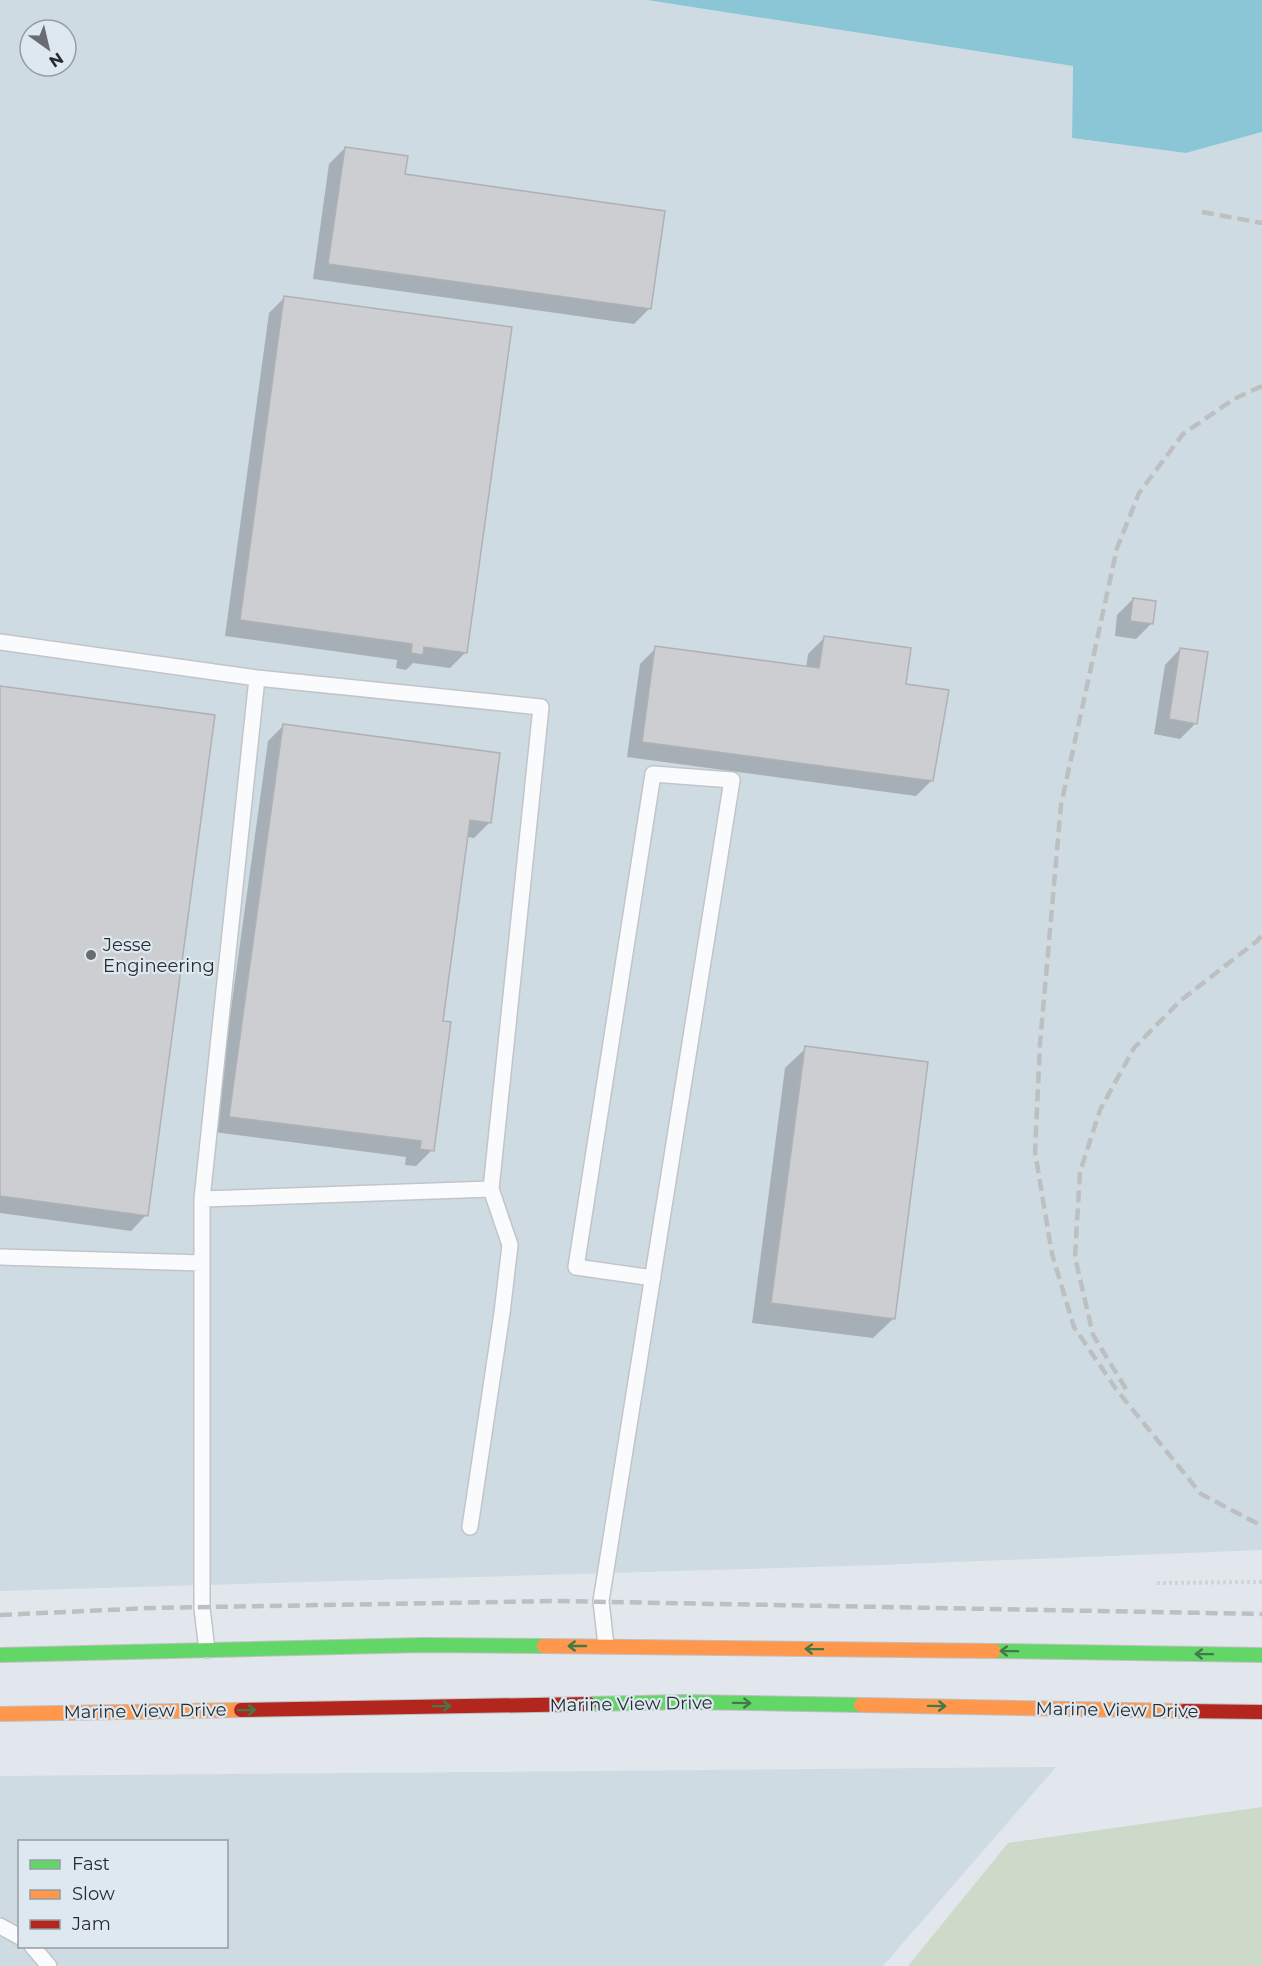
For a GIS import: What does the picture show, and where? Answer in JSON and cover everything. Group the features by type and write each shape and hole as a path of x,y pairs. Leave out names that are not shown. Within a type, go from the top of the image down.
{"main road":[{"path":"0,1655 423,1646 606,1646 1262,1655"},
{"name":"Marine View Drive","path":"0,1714 684,1702 1262,1712"}],"lane":[{"path":"0,642 257,678 542,707 491,1189 510,1245 470,1527"},
{"path":"207,1650 202,1608 202,1199 257,678"},
{"path":"606,1646 601,1601 653,1278 691,1041 732,780 653,774 651,786 576,1268 653,1278"},
{"path":"202,1199 491,1189"},
{"path":"0,1257 202,1263"},
{"path":"0,1926 18,1936"},
{"path":"33,1948 49,1966"}],"path":[{"path":"1157,1583 1262,1582"}],"shaded area":[{"path":"0,0 647,0 1073,66 1072,138 1186,153 1262,132 1262,1550 880,1565 0,1591"},
{"path":"1056,1767 883,1966 0,1966 0,1776"}],"green space":[{"path":"1262,1807 1262,1966 908,1966 1008,1843"}],"water":[{"path":"647,0 1262,0 1262,132 1186,153 1072,138 1073,66"}],"building":[{"path":"345,147 408,156 405,174 665,211 651,309 328,264"},
{"path":"284,296 512,327 467,653 424,647 423,655 411,653 412,644 240,620"},
{"path":"1133,598 1156,601 1153,624 1130,621"},
{"path":"824,636 911,648 906,684 949,690 933,781 642,742 655,646 819,668"},
{"path":"1180,648 1208,652 1197,724 1169,719"},
{"name":"Jesse Engineering","path":"0,686 215,715 148,1216 0,1196"},
{"path":"283,724 500,753 491,823 470,820 443,1021 451,1022 434,1151 420,1149 421,1141 229,1117"},
{"path":"805,1046 928,1062 895,1319 771,1303"}],"railway":[{"path":"1202,212 1262,223"},
{"path":"1262,386 1234,399 1183,434 1139,493 1117,548 1061,805 1040,1044 1035,1152 1052,1254 1074,1327 1116,1389 1201,1494 1262,1526"},
{"path":"1126,1389 1093,1335 1075,1257 1080,1172 1100,1110 1134,1048 1180,1001 1262,935"},
{"path":"0,1615 150,1608 558,1601 1262,1614"}],"traffic: fast":[{"path":"0,1655 423,1645 544,1646"},
{"path":"994,1651 1262,1655"},
{"path":"589,1704 684,1702 861,1705"}],"traffic: slow":[{"path":"544,1646 994,1651"},
{"path":"861,1705 1184,1711"},
{"path":"0,1714 241,1710"}],"traffic: jam":[{"path":"241,1710 589,1704"},
{"path":"1184,1711 1262,1712"}],"place":[{"name":"Jesse Engineering","path":"91,955"}]}
